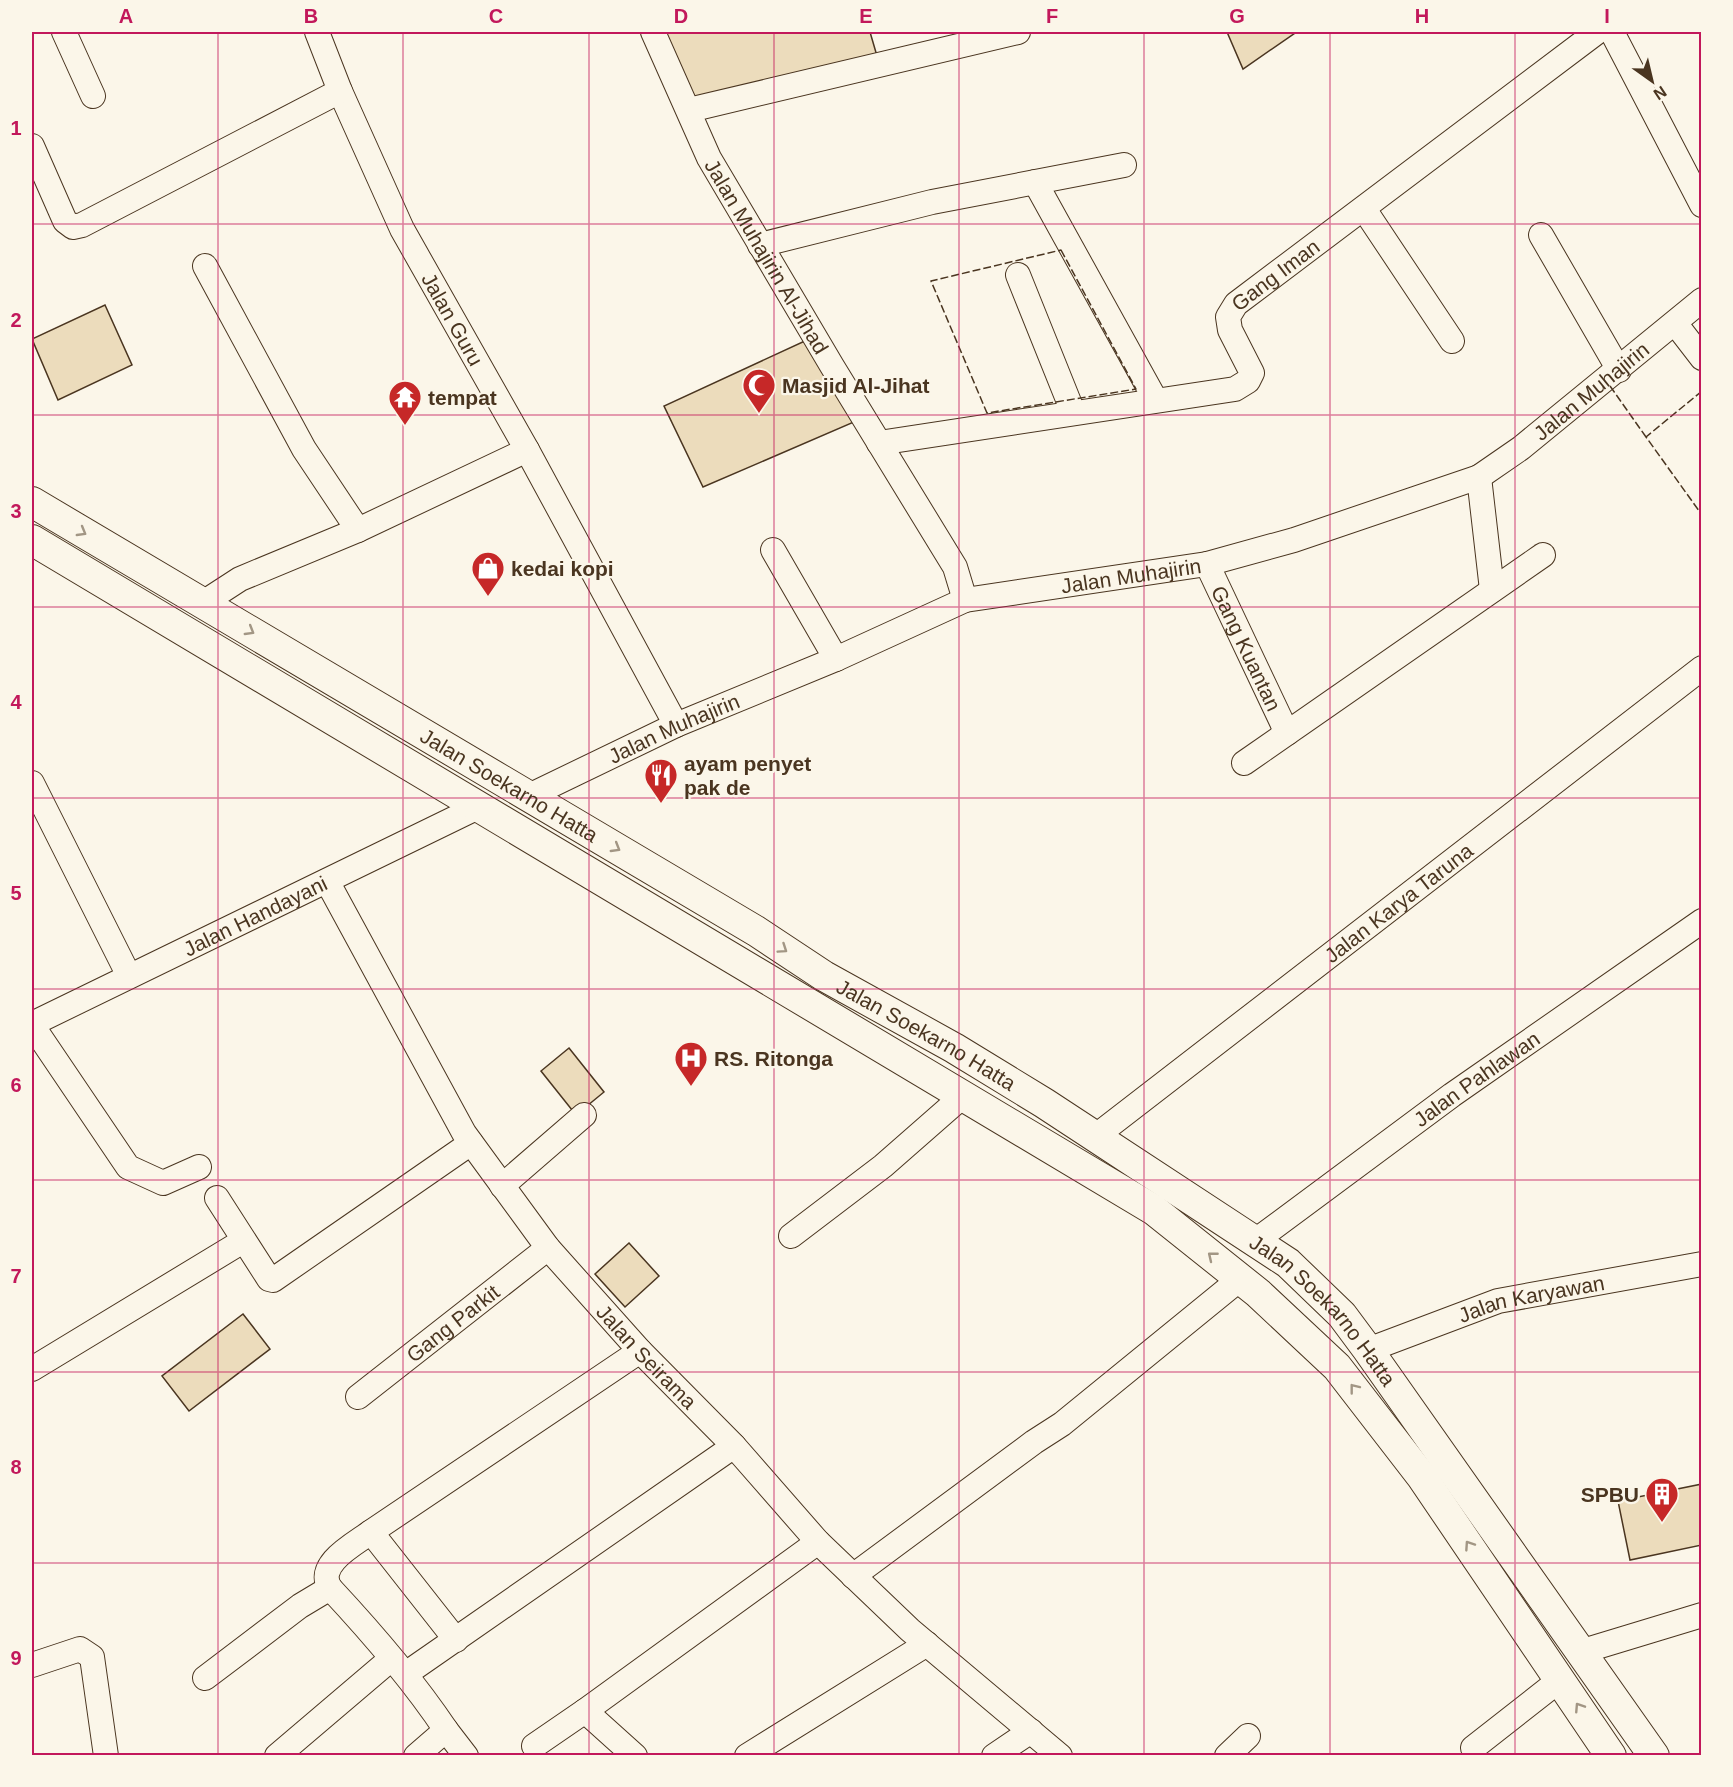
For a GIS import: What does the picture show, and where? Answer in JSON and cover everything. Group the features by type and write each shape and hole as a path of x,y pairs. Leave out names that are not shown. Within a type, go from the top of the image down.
{"main road":[{"name":"Jalan Soekarno Hatta","path":"32,502 756,931 824,976 954,1048 1096,1136 1295,1270 1342,1315 1368,1350 1654,1755"},
{"name":"Jalan Soekarno Hatta","path":"32,540 1154,1210 1240,1279 1318,1347 1337,1367 1422,1477 1611,1755"},
{"path":"935,1078 954,1048"}],"street":[{"path":"64,32 93,96"},
{"name":"Jalan Guru","path":"317,32 340,91 402,229 527,450 676,725"},
{"name":"Jalan Muhajirin Al-Jihad","path":"653,32 709,158 955,567 965,600"},
{"path":"689,110 1018,32"},
{"name":"Gang Iman","path":"879,443 1155,399 1234,389 1248,381 1252,373 1230,330 1228,317 1236,304 1597,32"},
{"path":"1612,32 1701,205"},
{"path":"32,146 65,221 73,226 82,225 340,91"},
{"path":"760,245 932,202 1124,165"},
{"path":"1035,182 1155,399"},
{"path":"1364,209 1452,341"},
{"path":"1541,235 1619,370"},
{"path":"205,266 304,449 358,530"},
{"path":"1018,275 1073,412"},
{"name":"Jalan Muhajirin","path":"529,796 676,725 836,659 965,600 1207,564 1293,540 1479,477 1521,448 1619,370 1701,300"},
{"path":"1675,322 1701,358"},
{"path":"203,603 240,579 358,530 527,450"},
{"path":"1479,477 1492,590"},
{"path":"773,550 836,659"},
{"path":"1244,763 1543,555"},
{"name":"Gang Kuantan","path":"1207,564 1287,733"},
{"name":"Jalan Karya Taruna","path":"1096,1136 1701,668"},
{"path":"32,783 129,976"},
{"name":"Jalan Handayani","path":"32,1024 478,807"},
{"name":"Jalan Seirama","path":"327,881 471,1143 548,1248 640,1351 734,1446 818,1542 927,1644 1060,1755"},
{"name":"Jalan Pahlawan","path":"1254,1242 1452,1095 1701,921"},
{"path":"32,1024 128,1167 163,1182 199,1167"},
{"path":"791,1236 883,1166 964,1095"},
{"path":"502,1186 584,1115"},
{"path":"217,1198 269,1279 277,1279 471,1143"},
{"path":"32,1370 243,1241"},
{"name":"Gang Parkit","path":"358,1397 548,1248"},
{"name":"Jalan Karyawan","path":"1368,1350 1498,1301 1701,1264"},
{"path":"853,1576 1006,1462 1062,1425 1240,1279"},
{"path":"466,1755 399,1666 330,1588 325,1581 326,1571 334,1560 371,1532 640,1351"},
{"path":"277,1755 399,1666 456,1640 734,1446"},
{"path":"371,1532 456,1640"},
{"path":"534,1746 818,1542"},
{"path":"205,1678 300,1606 330,1588"},
{"path":"1580,1652 1701,1615"},
{"path":"747,1755 927,1644"},
{"path":"32,1665 80,1649 92,1658 106,1755"},
{"path":"1473,1748 1561,1680"},
{"path":"585,1711 635,1755"},
{"path":"416,1755 446,1730"},
{"path":"994,1755 1031,1731"},
{"path":"1227,1755 1248,1736"}],"building":[{"path":"663,32 870,32 877,56 692,101"},
{"path":"1227,32 1293,32 1295,33 1243,69"},
{"path":"105,305 132,365 58,400 32,339"},
{"name":"Masjid Al-Jihat","path":"807,340 854,422 703,487 664,406"},
{"path":"569,1048 604,1092 576,1115 541,1071"},
{"path":"629,1243 659,1276 625,1307 595,1274"},
{"path":"243,1314 270,1349 189,1411 162,1376"},
{"name":"SPBU","path":"1702,1484 1702,1545 1630,1560 1618,1501"}],"fence":[{"path":"1061,250 1136,389 987,413 931,281 1061,250"},
{"path":"1610,386 1646,437"},
{"path":"1702,391 1646,437 1702,515"}],"place":[{"name":"Masjid Al-Jihat","path":"759,414"},
{"name":"tempat","path":"405,426"},
{"name":"kedai kopi","path":"488,597"},
{"name":"ayam penyet pak de","path":"661,804"},
{"name":"RS. Ritonga","path":"691,1087"},
{"name":"SPBU","path":"1662,1523"}]}
